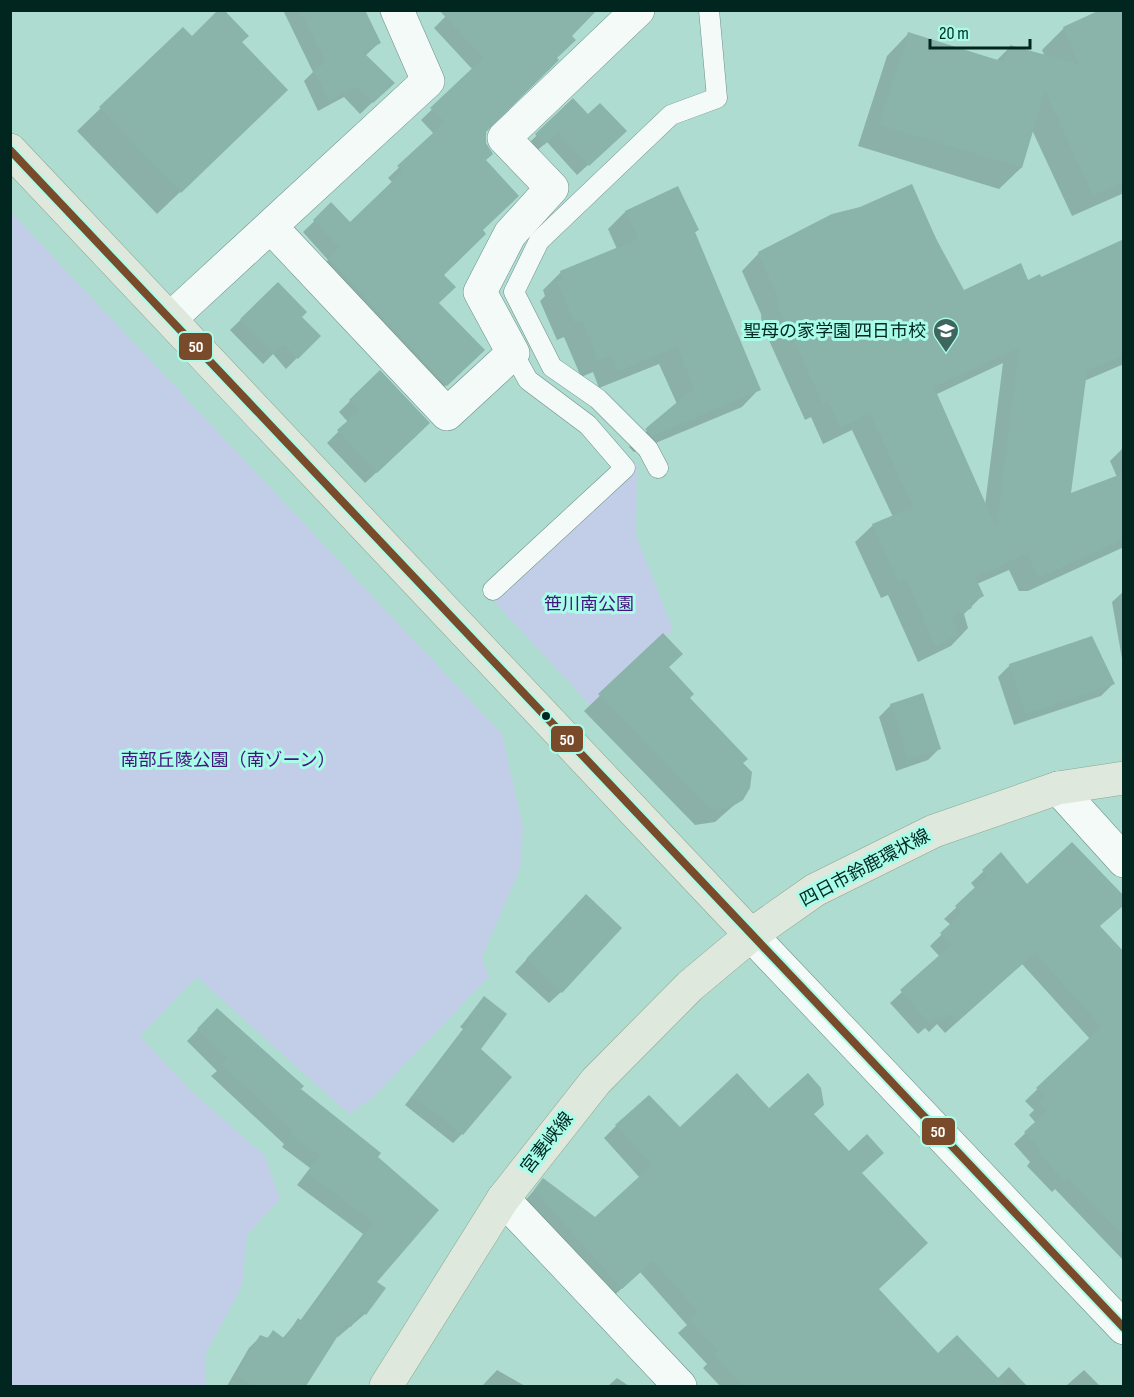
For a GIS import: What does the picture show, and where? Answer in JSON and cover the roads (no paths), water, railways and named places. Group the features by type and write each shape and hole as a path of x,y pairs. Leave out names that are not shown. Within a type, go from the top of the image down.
{"main road":[{"path":"10,150 751,935"},
{"name":"四日市鈴鹿環状線","path":"751,935 815,890 934,831 1058,788 1124,778"},
{"name":"宮妻峡線","path":"386,1386 503,1199 596,1081 690,986 751,935"}],"street":[{"path":"272,228 447,414 513,353 480,292 510,234 552,188 504,138 638,10"},
{"path":"171,318 272,228 428,81 401,12"},
{"path":"1058,788 1124,861"},
{"path":"751,935 1124,1329"},
{"path":"503,1199 680,1386"}],"lane":[{"path":"658,468 648,449 598,399 552,368 514,292 539,241 671,115 717,98 708,10"},
{"path":"494,590 625,468 588,424 528,380 513,353"}],"place":[{"name":"聖母の家学園 四日市校","path":"946,354"}],"park label":[{"name":"笹川南公園","path":"589,604"},
{"name":"南部丘陵公園（南ゾーン）","path":"228,760"}]}
